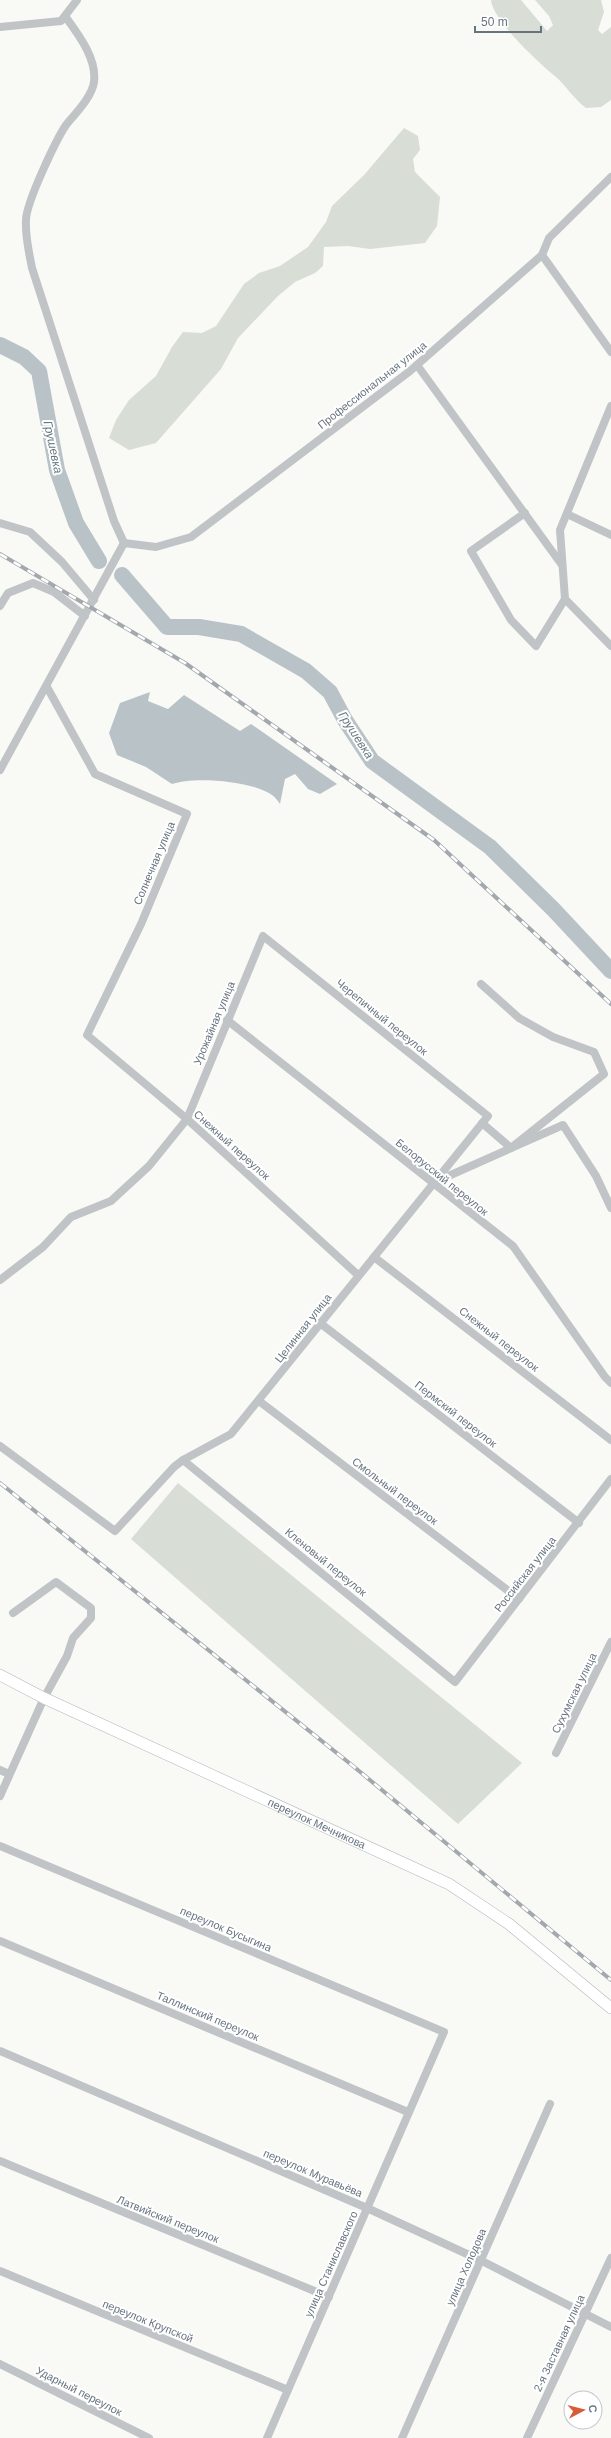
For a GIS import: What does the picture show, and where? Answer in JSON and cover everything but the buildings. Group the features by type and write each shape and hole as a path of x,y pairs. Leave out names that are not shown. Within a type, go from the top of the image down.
{"street":[{"path":"0,27 61,21 77,0"},
{"path":"0,770 47,687 124,543 114,521 32,268 26,243 26,218 33,198 61,133 86,98 94,82 91,63 84,42 65,16"},
{"name":"Профессиональная улица","path":"124,543 156,547 191,537 417,365 542,255 548,238 611,177"},
{"path":"542,255 611,352"},
{"path":"417,365 563,565"},
{"path":"525,513 471,551 511,620 536,646 565,600 560,530 610,410"},
{"path":"567,514 611,535"},
{"path":"0,522 30,532 62,562 94,600"},
{"path":"0,606 8,593 33,583 54,592 85,616"},
{"path":"565,600 611,646"},
{"name":"Солнечная улица","path":"47,687 95,774 187,814 141,924 87,1035"},
{"name":"Урожайная улица","path":"0,1280 42,1247 71,1217 111,1201 149,1166 186,1119 263,936"},
{"name":"Черепичный переулок","path":"263,936 485,1119 511,1148"},
{"path":"481,984 519,1018 553,1037 594,1052 604,1074 511,1148"},
{"name":"Белорусский переулок","path":"227,1020 513,1246 604,1377 611,1383"},
{"name":"Снежный переулок","path":"87,1035 186,1119 358,1275"},
{"name":"Целинная улица","path":"0,1446 115,1531 183,1460 231,1434 485,1119"},
{"path":"433,1183 563,1125 596,1176 611,1208"},
{"name":"Снежный переулок","path":"374,1257 611,1440"},
{"name":"Пермский переулок","path":"320,1323 578,1523"},
{"name":"Смольный переулок","path":"259,1401 519,1599"},
{"name":"Кленовый переулок","path":"183,1460 455,1682"},
{"name":"Российская улица","path":"455,1682 611,1478"},
{"path":"0,1796 44,1698 67,1656 73,1638 91,1618 91,1608 56,1582 13,1613"},
{"name":"Сухумская улица","path":"556,1753 611,1642"},
{"name":"переулок Мечникова","path":"0,1676 44,1698 449,1884 510,1924 611,2008"},
{"path":"0,1770 9,1774"},
{"name":"переулок Бусыгина","path":"0,1846 444,2032"},
{"name":"Таллинский переулок","path":"0,1941 408,2112"},
{"name":"улица Станиславского","path":"267,2438 444,2032"},
{"name":"переулок Муравьёва","path":"0,2051 368,2208 480,2260 611,2327"},
{"name":"улица Холодова","path":"402,2438 550,2104"},
{"name":"Латвийский переулок","path":"0,2161 329,2297"},
{"name":"2-я Заставная улица","path":"527,2438 611,2258"},
{"name":"переулок Крупской","path":"0,2271 288,2390"},
{"name":"Ударный переулок","path":"0,2364 149,2438"}],"shaded area":[{"path":"491,0 521,0 547,31 553,25 549,16 535,0 601,0 604,12 598,30 602,34 611,27 611,100 601,107 586,108 560,81 528,52 508,30 494,9"},
{"path":"404,128 418,136 420,150 413,159 415,172 440,197 437,226 425,243 370,249 348,246 324,247 323,266 315,273 295,282 278,296 238,338 221,369 156,443 129,450 109,438 116,420 129,400 156,376 172,347 183,332 202,333 216,326 244,284 259,273 280,266 308,247 326,222 332,206 364,175"},
{"path":"150,692 148,701 168,709 184,695 240,731 251,724 337,784 320,794 308,789 295,774 285,779 280,804 273,796 263,790 238,783 194,780 172,784 146,767 117,755 109,733 120,703"},
{"path":"178,1483 522,1763 458,1824 131,1539"}],"waterway":[{"name":"Грушевка","path":"0,345 24,357 39,371 57,470 76,523 99,561"},
{"name":"Грушевка","path":"122,575 167,627 199,627 241,634 306,671 330,692 345,720 372,761 490,847 554,910 611,971"}],"railway":[{"path":"0,554 185,663 434,840 611,1004"},
{"path":"0,1483 353,1766 611,1980"}]}
